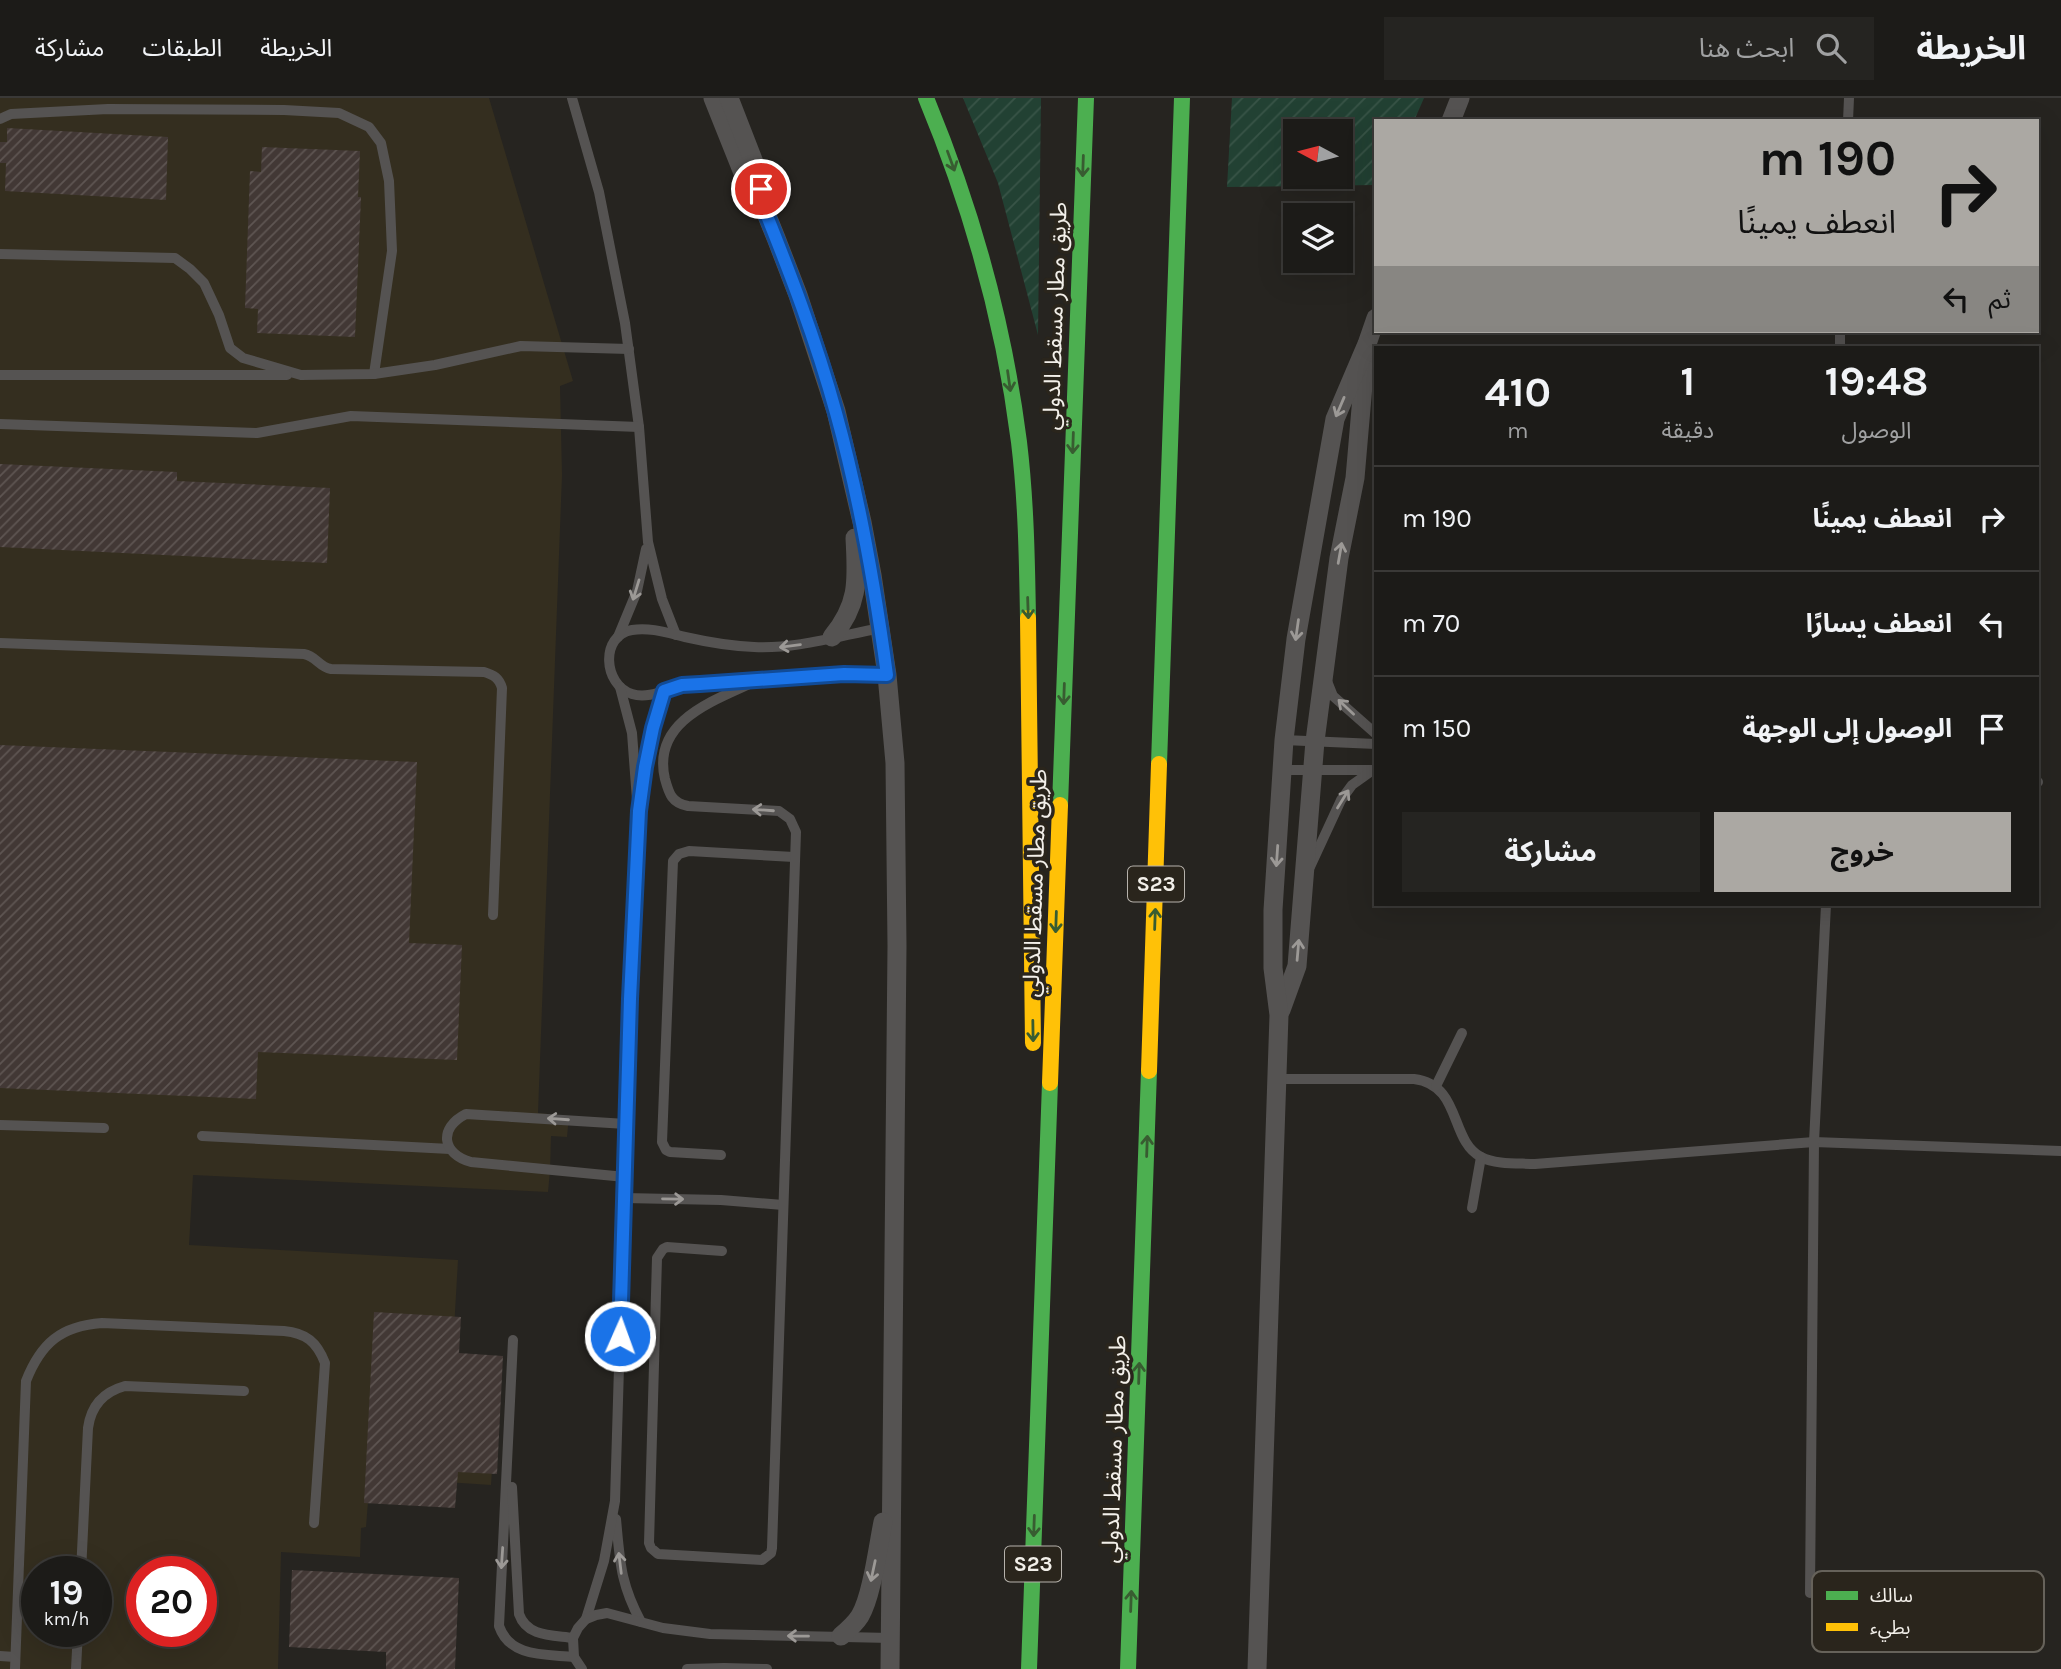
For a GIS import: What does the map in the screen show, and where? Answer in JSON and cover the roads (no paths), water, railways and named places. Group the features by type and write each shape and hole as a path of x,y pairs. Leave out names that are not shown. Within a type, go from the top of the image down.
{"main road":[{"path":"926,98 966,203 989,282 1007,363 1018,445 1029,618 1033,1052"},
{"name":"طريق مطار مسقط الدولي","path":"1029,1669 1086,98"},
{"name":"طريق مطار مسقط الدولي","path":"1128,1669 1182,98"},
{"path":"1033,1108 1037,1458"}],"street":[{"path":"713,98 743,173 761,201 818,353 851,470 881,628 887,675 895,762 897,854 890,1669"},
{"path":"729,98 759,177 761,201"},
{"path":"1452,119 1460,98"},
{"path":"1257,1669 1278,1079 1279,1015 1273,945 1284,740 1297,628 1335,419 1374,324"},
{"path":"1279,1015 1297,966 1315,741 1339,558 1355,478 1367,344"},
{"path":"832,637 850,610 857,577 851,470"},
{"path":"841,1636 852,1627 866,1603 892,1480"}],"lane":[{"path":"572,98 599,192 629,349 639,427 648,542 662,599 676,635"},
{"path":"1848,119 1849,98"},
{"path":"0,119 10,114 108,109 284,110 339,113 369,127 381,143 389,181 392,251 374,374"},
{"path":"0,254 175,258 204,283 230,348 243,358 302,375"},
{"path":"0,375 374,374 435,365 521,346 629,349"},
{"path":"0,424 257,433 351,416 639,427"},
{"path":"648,542 637,591 611,649 608,663 611,676 620,687 632,694 646,695 682,685 844,674 887,675"},
{"path":"618,637 630,630 655,631 725,644 765,647 806,644 881,628"},
{"path":"0,643 304,654 313,657 320,666 331,669 491,674 497,678 502,688 493,915"},
{"path":"1324,674 1333,696 1374,732"},
{"path":"722,1251 667,1247 657,1258 649,1543 658,1554 762,1560 771,1553 772,1548 796,832 794,825 785,815 772,810 682,805 676,802 668,793 663,761 677,727 702,706 758,680"},
{"path":"620,687 632,733 639,811"},
{"path":"640,1622 623,1580 615,1501 626,1124 639,811 647,754 664,691"},
{"path":"1284,740 1374,744"},
{"path":"1283,770 1374,770"},
{"path":"1304,880 1341,800 1352,785 1374,770"},
{"path":"721,1155 670,1152 662,1142 673,861 679,854 689,851 794,857"},
{"path":"1811,1593 1814,1142 1826,906"},
{"path":"1436,1086 1462,1033"},
{"path":"1278,1079 1422,1080 1436,1086 1446,1098 1469,1145 1481,1157 1493,1161 1535,1164 1814,1142 2061,1151"},
{"path":"625,1177 471,1162 458,1159 450,1149 447,1138 449,1127 456,1119 466,1114 626,1124"},
{"path":"0,1125 104,1128"},
{"path":"202,1136 450,1149"},
{"path":"1472,1208 1481,1157"},
{"path":"624,1198 721,1200 783,1205"},
{"path":"15,1669 26,1381 42,1350 68,1329 102,1323 298,1332 310,1339 320,1349 325,1363 314,1523"},
{"path":"513,1340 499,1626 507,1641 520,1651 574,1657"},
{"path":"82,1556 88,1429 92,1412 102,1397 125,1386 244,1391"},
{"path":"509,1441 519,1614 530,1631 573,1638"},
{"path":"582,1669 574,1657 573,1638 586,1619 604,1561 615,1501"},
{"path":"586,1619 607,1614 663,1628 710,1634 891,1638"},
{"path":"76,1669 77,1647"},
{"path":"0,1656 15,1657"},
{"path":"687,1669 768,1669"}]}
